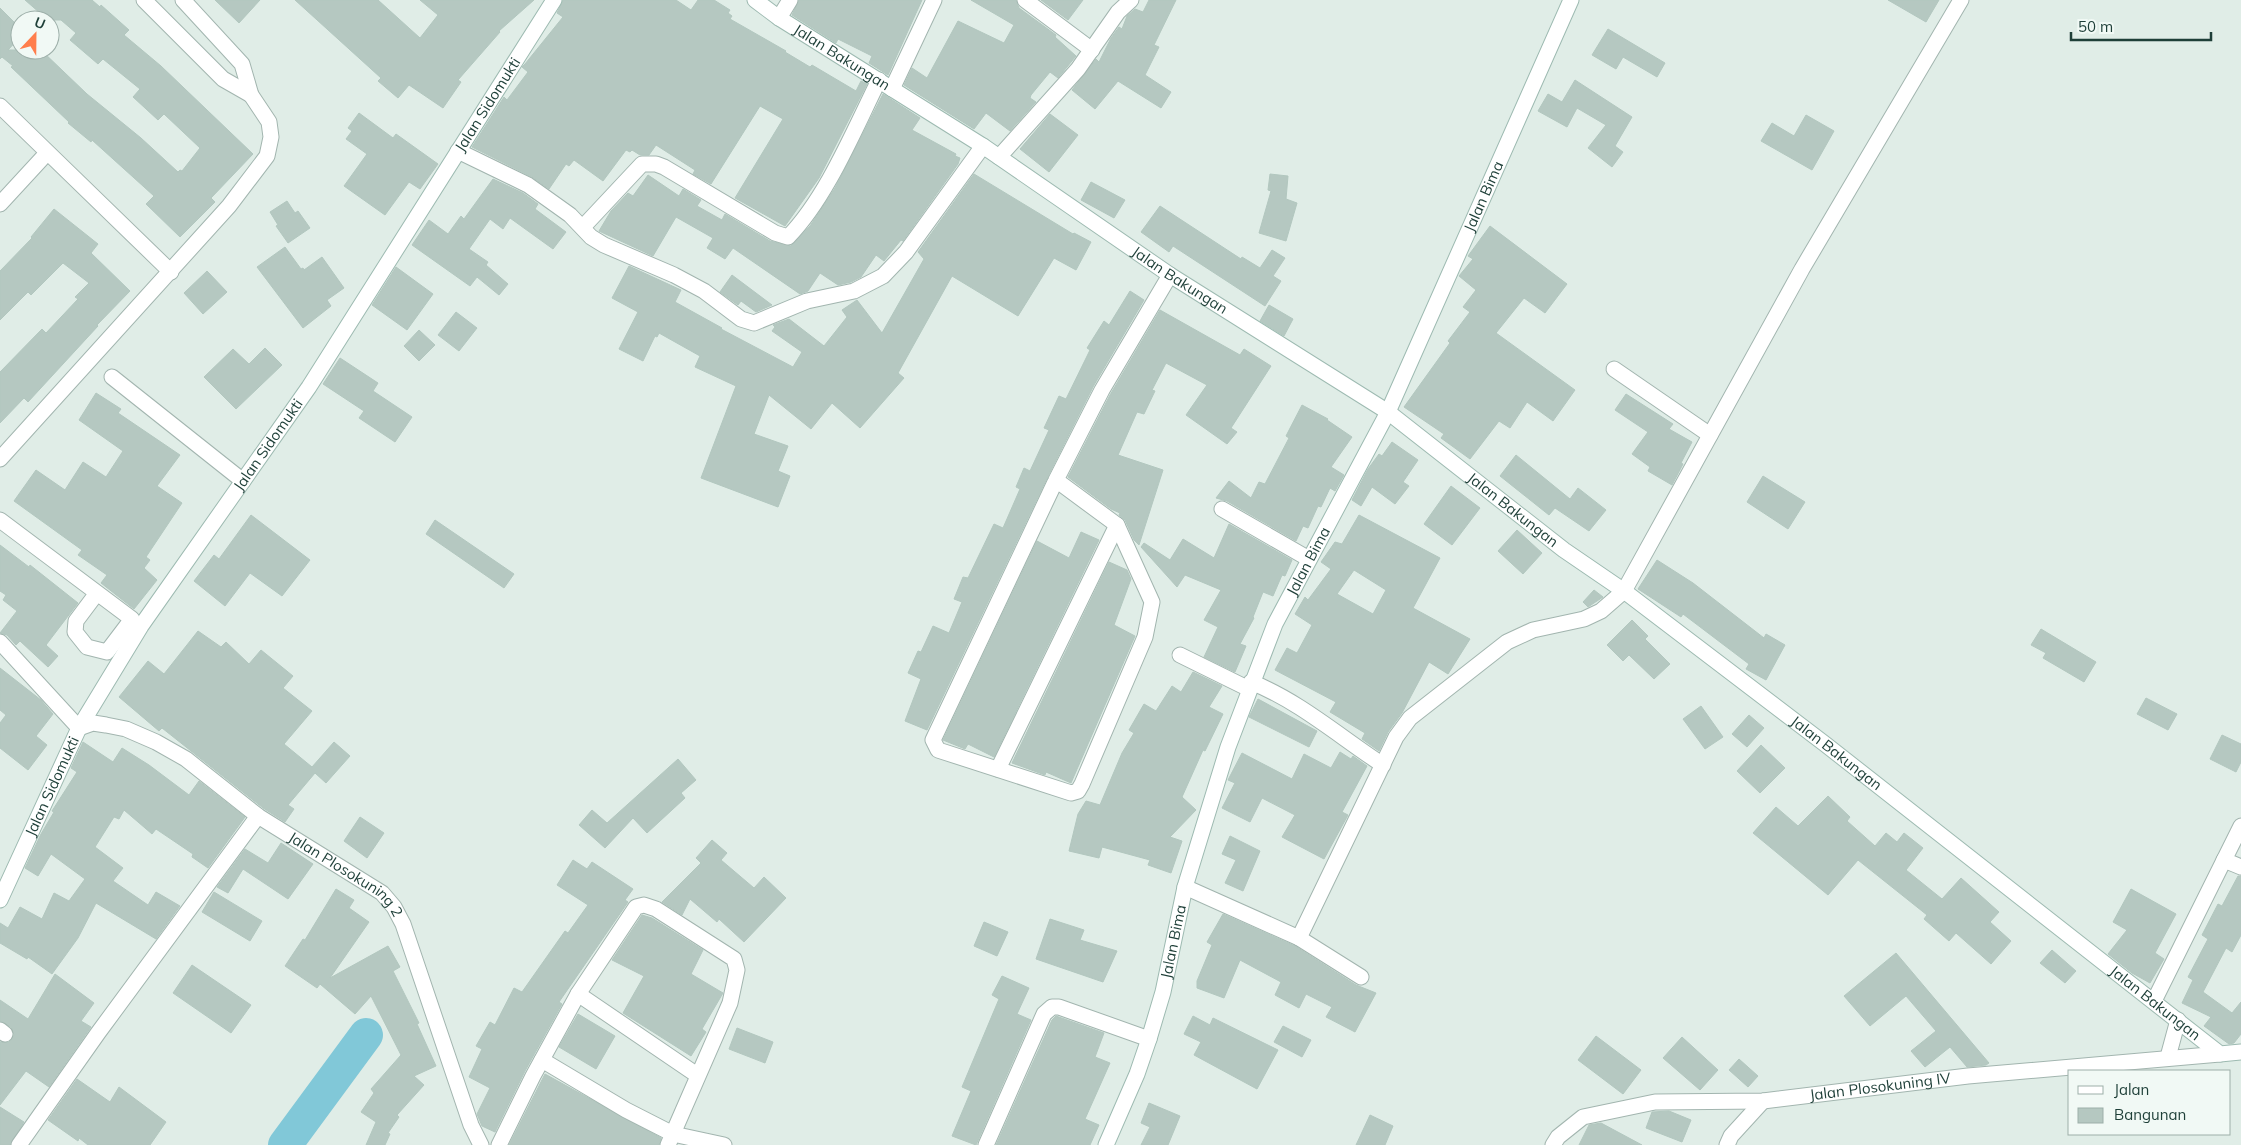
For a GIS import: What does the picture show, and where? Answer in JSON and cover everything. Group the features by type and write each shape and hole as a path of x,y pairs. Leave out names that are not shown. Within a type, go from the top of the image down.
{"street":[{"path":"144,0 223,79 251,95"},
{"name":"Jalan Sidomukti","path":"0,900 79,728 142,626 309,387 554,0"},
{"name":"Jalan Bakungan","path":"755,0 779,18 983,146 1170,275 1388,412 1564,550 1624,591 1833,750 2220,1054"},
{"path":"779,18 790,0"},
{"path":"892,88 934,0"},
{"path":"1025,0 1092,50"},
{"path":"999,157 1078,69 1118,12 1131,0"},
{"name":"Jalan Bima","path":"1108,1144 1137,1074 1149,1039 1163,992 1185,887 1228,747 1275,624 1388,412 1571,0"},
{"path":"1299,938 1396,737 1410,718 1507,642 1532,630 1584,618 1601,611 1624,591 1802,269 1961,0"},
{"path":"0,459 171,272 229,206 267,156 272,137 269,122 251,95 242,64 186,4 170,27"},
{"path":"582,227 642,164 648,163 664,167 775,232 788,237 810,209 833,172 879,80"},
{"path":"0,106 171,272"},
{"path":"458,151 528,185 582,227 591,237 604,245 674,275 704,292 740,319 754,323 807,301 854,291 883,276 906,252 983,146"},
{"path":"0,204 48,153"},
{"path":"1056,480 1116,524 1152,602 1145,637 1082,784 1078,790 1071,793 938,750 933,740 1056,480 1102,390 1170,275"},
{"path":"1614,369 1710,435"},
{"path":"112,377 243,481"},
{"path":"1222,509 1309,560"},
{"path":"0,520 96,593"},
{"path":"998,769 1116,524"},
{"path":"0,642 79,728"},
{"path":"1180,655 1250,686 1266,688 1292,703 1383,764"},
{"name":"Jalan Plosokuning 2","path":"79,728 93,723 106,725 126,729 156,742 186,759 258,816 382,893 399,914 439,1026 471,1125 481,1145"},
{"path":"19,1145 98,1033 258,816"},
{"path":"2154,1001 2241,826"},
{"path":"2224,860 2241,867"},
{"path":"1185,887 1299,938 1361,977"},
{"path":"499,1145 578,994 636,907 644,905 656,909 734,959 737,970 730,1003 670,1139"},
{"path":"578,994 697,1076"},
{"path":"986,1145 1044,1014 1052,1007 1059,1007 1149,1039"},
{"path":"2168,1057 2178,1020"},
{"path":"2220,1054 2241,1052"},
{"name":"Jalan Plosokuning IV","path":"1553,1145 1558,1137 1583,1118 1655,1102 1763,1100 1968,1076 2168,1057 2220,1054"},
{"path":"542,1060 626,1110 670,1139 724,1145"},
{"path":"1727,1145 1731,1136 1763,1100"}],"building":[{"path":"25,0 92,0 100,7 101,5 129,30 124,35 161,66 253,154 211,198 215,202 180,237 146,204 154,196 92,140 91,142 68,123 11,67 13,66 2,57 0,59 0,8 10,18 10,48 8,50 10,50 10,60 51,60 87,94 141,138 178,172 182,171 200,148 164,114 158,120 133,97 140,89 103,59 98,64 70,40 76,33 60,20 60,10 36,10"},
{"path":"215,0 260,0 239,23"},
{"path":"295,0 378,0 420,38 438,15 420,0 534,0 499,31 458,80 461,82 443,108 409,85 398,98 378,81 381,78"},
{"path":"563,0 676,0 691,10 698,0 714,0 730,10 728,13 732,16 730,19 810,67 812,65 856,91 861,81 867,84 819,178 785,226 735,198 783,119 760,106 711,184 693,174 695,170 656,145 649,155 640,155 632,150 630,152 626,150 603,181 574,160 569,166 566,164 549,189 532,177 472,147 504,97 507,100 528,72 522,67 563,17 557,13"},
{"path":"799,0 922,0 888,75 869,63 872,56 838,39 836,43 792,15"},
{"path":"971,0 1016,0 1019,8 1056,35 1055,37 1076,56 1058,78 1050,72 1031,95 1030,98 1036,102 1010,131 986,113 974,129 904,85 912,68 927,78 958,21 1004,43 1014,25"},
{"path":"1041,0 1083,0 1068,20"},
{"path":"1149,0 1176,0 1154,45 1159,47 1145,75 1171,92 1161,108 1118,81 1095,109 1072,90 1096,59 1099,62 1111,38 1119,27 1122,29 1127,16 1135,9 1143,12"},
{"path":"1888,0 1939,0 1926,22"},
{"path":"1608,29 1665,63 1657,77 1623,57 1616,69 1592,55"},
{"path":"1575,80 1632,117 1615,146 1623,152 1612,167 1588,148 1606,125 1577,108 1567,127 1538,111 1548,94 1562,102"},
{"path":"883,94 920,118 912,130 960,158 958,164 903,241 901,240 884,261 876,255 861,277 851,282 838,285 820,273 808,291 800,294 733,248 725,259 707,248 713,238 676,217 653,256 599,231 611,211 628,193 633,196 648,175 679,196 683,189 701,200 697,206 722,220 725,214 770,241 791,246 810,226 835,188"},
{"path":"359,113 393,138 396,134 438,164 420,189 409,182 385,215 344,186 367,154 346,139 352,131 348,128"},
{"path":"1050,114 1078,135 1049,172 1020,149"},
{"path":"1806,115 1834,131 1812,170 1761,141 1772,123 1794,136"},
{"path":"974,174 1073,234 1091,242 1076,270 1054,258 1018,316 952,276 898,373 904,378 860,428 832,403 811,429 769,395 754,434 788,446 778,471 790,476 778,507 701,478 736,386 695,367 700,356 659,333 657,337 655,336 643,361 619,349 638,312 612,298 629,266 681,290 675,302 793,367 802,352 772,331 775,327 773,325 789,319 824,346 847,317 842,310 857,300 882,333 924,259 918,252"},
{"path":"1270,174 1288,176 1286,199 1297,203 1286,241 1259,233 1271,191 1268,190"},
{"path":"493,179 523,193 538,204 535,209 566,232 553,249 510,218 503,229 490,219 469,249 488,262 486,265 508,284 499,295 477,277 470,286 412,245 429,220 448,234 461,216 464,219"},
{"path":"1091,182 1125,200 1114,218 1081,200"},
{"path":"287,201 295,213 298,211 310,228 288,243 276,226 278,225 270,212"},
{"path":"1160,206 1241,259 1242,257 1260,268 1272,250 1285,258 1273,276 1281,281 1265,306 1173,246 1169,252 1141,232"},
{"path":"54,209 98,244 91,253 130,291 28,402 24,398 0,423 0,372 42,329 46,333 78,299 75,297 89,283 63,263 31,295 28,292 0,320 0,271 32,238"},
{"path":"1490,226 1567,284 1545,313 1524,298 1496,333 1575,390 1553,421 1527,402 1510,428 1499,421 1470,459 1441,438 1444,434 1404,407 1450,343 1448,341 1470,312 1463,307 1476,290 1459,276 1473,259 1468,256"},
{"path":"285,247 301,269 303,268 304,270 322,257 344,288 327,300 331,306 303,328 257,267"},
{"path":"396,267 433,294 407,330 372,305"},
{"path":"207,271 227,292 203,314 184,293"},
{"path":"732,275 772,305 756,312 741,301 738,305 720,292"},
{"path":"1130,291 1144,300 1094,385 1048,476 927,730 905,721 921,679 908,673 918,651 921,652 933,626 949,633 962,602 954,599 963,577 968,578 994,524 1003,528 1020,489 1016,487 1024,468 1030,471 1049,430 1044,428 1059,396 1066,399 1090,350 1087,348 1104,321 1109,325"},
{"path":"1269,305 1293,319 1284,336 1260,321"},
{"path":"1160,310 1240,355 1244,349 1271,366 1231,428 1237,432 1227,444 1186,415 1207,385 1166,363 1152,390 1155,391 1144,414 1137,412 1118,455 1163,470 1139,545 1134,540 1125,520 1119,515 1120,513 1111,509 1068,477 1110,395"},
{"path":"456,312 477,328 459,351 438,335"},
{"path":"419,330 435,345 419,361 404,346"},
{"path":"265,348 282,365 236,409 204,377 233,349 249,364"},
{"path":"340,358 378,383 373,391 412,417 395,442 359,418 364,411 323,384"},
{"path":"96,393 121,409 118,413 180,455 157,486 182,503 146,557 150,560 144,568 157,580 134,609 101,583 107,575 78,555 82,550 14,501 36,470 65,490 83,462 106,477 123,451 79,420"},
{"path":"1626,394 1673,424 1669,429 1692,442 1672,485 1648,471 1650,467 1632,454 1648,432 1615,410"},
{"path":"1302,405 1328,419 1352,437 1331,467 1344,475 1335,491 1330,488 1321,507 1318,506 1308,528 1303,526 1296,541 1227,501 1216,498 1229,481 1251,498 1259,482 1265,484 1289,438 1286,436"},
{"path":"1392,442 1418,460 1403,482 1409,486 1395,504 1372,487 1361,506 1352,500 1368,469 1379,454 1382,456"},
{"path":"1516,455 1570,499 1578,488 1606,510 1589,531 1555,508 1549,515 1500,476"},
{"path":"1763,476 1805,502 1788,529 1747,502"},
{"path":"1451,486 1480,508 1452,545 1424,524"},
{"path":"251,515 310,560 282,596 250,573 225,606 194,581 214,555 219,559"},
{"path":"1359,515 1440,558 1413,608 1470,639 1448,674 1429,662 1379,751 1362,739 1365,733 1330,712 1336,702 1275,670 1287,648 1297,653 1312,625 1295,614 1305,597 1308,600 1331,569 1321,562 1335,542 1342,544","holes":["1354,570 1386,590 1373,614 1337,594"]},
{"path":"435,520 514,574 504,588 426,534"},
{"path":"1229,524 1292,560 1285,576 1282,575 1273,596 1263,592 1254,618 1240,644 1246,646 1235,672 1204,657 1218,627 1204,620 1221,590 1185,575 1177,587 1141,547 1144,543 1170,560 1183,539 1214,558"},
{"path":"1517,530 1542,553 1523,574 1498,551"},
{"path":"1081,532 1099,540 994,757 968,744 965,749 943,740 1037,541 1069,558"},
{"path":"0,545 29,567 30,565 78,603 46,645 58,656 48,667 20,641 16,645 7,635 0,633 17,611 3,600 6,595 0,591"},
{"path":"1657,560 1693,583 1764,638 1766,634 1785,645 1766,680 1746,669 1749,664 1683,614 1681,617 1638,589"},
{"path":"1109,562 1127,570 1131,579 1114,625 1135,636 1071,783 1046,772 1045,775 1012,763"},
{"path":"1594,590 1603,597 1588,607 1583,602"},
{"path":"1632,620 1648,636 1645,639 1670,664 1654,679 1629,655 1623,661 1607,645"},
{"path":"2041,629 2096,662 2084,682 2043,658 2046,653 2031,645"},
{"path":"198,631 221,647 226,642 249,664 261,650 293,676 283,688 312,711 284,744 312,767 334,742 350,756 326,783 315,773 288,805 294,809 285,822 263,808 162,728 159,731 119,697 148,661 164,674"},
{"path":"0,668 41,700 53,714 36,736 47,745 28,770 0,748 0,723 6,715 0,710"},
{"path":"1193,672 1222,686 1209,707 1223,714 1205,751 1203,750 1182,797 1196,810 1170,837 1182,841 1171,873 1148,865 1150,860 1102,847 1099,858 1069,851 1078,814 1086,801 1100,805 1122,753 1134,733 1129,730 1144,704 1156,711 1172,686 1181,692"},
{"path":"2146,698 2177,714 2168,730 2137,714"},
{"path":"1258,699 1317,731 1309,747 1249,717"},
{"path":"1701,706 1723,737 1705,749 1683,719"},
{"path":"1749,715 1764,728 1747,747 1732,734"},
{"path":"2222,735 2241,744 2241,762 2236,772 2210,759"},
{"path":"83,742 113,762 122,748 149,765 189,795 199,781 245,817 208,868 192,857 193,854 156,829 152,834 124,810 119,819 114,817 95,847 123,868 113,881 148,905 156,892 180,906 156,939 96,903 78,938 52,974 28,957 27,959 0,943 0,923 8,928 20,907 42,919 54,893 69,901 85,879 51,854 38,876 25,868 54,812 52,811 77,772 71,768"},
{"path":"1761,745 1785,768 1760,793 1737,771"},
{"path":"1340,752 1351,759 1353,756 1367,766 1342,812 1348,815 1324,859 1282,837 1295,815 1262,798 1250,822 1222,808 1235,783 1228,780 1242,753 1292,779 1304,754 1331,768"},
{"path":"678,759 696,780 681,793 685,798 647,833 633,818 605,848 579,825 592,810 607,823"},
{"path":"1828,796 1850,817 1847,821 1875,846 1886,833 1897,842 1904,833 1923,848 1906,870 1942,899 1961,878 1999,912 1990,922 2011,941 1991,964 1956,933 1949,941 1924,919 1927,915 1858,860 1828,895 1753,833 1776,807 1798,826"},
{"path":"360,817 384,833 367,858 344,841"},
{"path":"1230,836 1260,851 1243,891 1225,883 1236,860 1222,854"},
{"path":"712,840 727,853 721,860 754,888 764,877 786,898 744,942 719,919 717,922 690,899 682,915 662,902 701,863 696,858"},
{"path":"281,843 313,864 288,899 243,869 228,893 217,887 245,849 268,863"},
{"path":"573,860 587,869 592,862 633,889 625,900 628,902 559,1002 562,1004 525,1071 495,1132 482,1126 477,1114 490,1088 469,1077 482,1049 476,1046 490,1022 495,1025 514,988 522,992 565,931 568,933 588,905 557,885"},
{"path":"2238,876 2241,876 2241,935 2232,952 2226,948 2203,992 2232,1013 2241,1002 2241,1034 2234,1043 2229,1044 2204,1026 2211,1017 2182,1003 2193,980 2188,977 2208,939 2202,935 2218,904 2222,906"},
{"path":"336,889 354,900 349,908 369,922 330,978 388,946 400,967 393,971 419,1023 417,1024 436,1066 414,1076 424,1085 397,1115 399,1117 388,1133 390,1134 385,1145 366,1145 376,1122 361,1112 374,1093 371,1089 401,1055 371,996 355,1014 320,984 317,988 285,966 303,939 305,940"},
{"path":"2131,889 2176,914 2155,953 2164,959 2150,983 2132,973 2108,954 2127,930 2113,922"},
{"path":"214,892 262,921 250,941 202,912"},
{"path":"1223,914 1295,946 1356,985 1376,993 1355,1032 1326,1017 1332,1007 1306,994 1299,1008 1275,995 1281,982 1240,960 1224,998 1197,988 1197,981 1212,945 1207,942"},
{"path":"642,915 652,918 703,950 691,974 723,993 702,1029 706,1032 691,1056 623,1013 644,976 612,960"},
{"path":"1050,919 1084,930 1080,940 1117,951 1103,982 1036,959"},
{"path":"984,922 1008,932 997,956 974,946"},
{"path":"2052,950 2076,971 2065,983 2040,963"},
{"path":"1896,953 1989,1063 1967,1067 1950,1047 1925,1067 1911,1051 1936,1031 1906,996 1870,1026 1844,996"},
{"path":"192,965 251,1005 231,1033 173,993"},
{"path":"55,974 94,1003 81,1021 91,1027 49,1087 26,1071 0,1105 0,1042 9,1042 14,1035 11,1027 0,1021 0,1000 28,1019"},
{"path":"1002,976 1029,988 1017,1014 1031,1020 976,1145 952,1136 971,1091 962,1087 999,999 992,995"},
{"path":"578,1014 615,1036 596,1069 559,1047"},
{"path":"1056,1016 1104,1033 1095,1057 1110,1063 1085,1119 1099,1125 1090,1145 996,1145 1052,1020"},
{"path":"1193,1016 1210,1025 1213,1018 1278,1050 1257,1089 1194,1055 1201,1042 1184,1034"},
{"path":"1283,1026 1311,1040 1302,1057 1274,1042"},
{"path":"737,1028 773,1042 765,1063 729,1049"},
{"path":"1596,1036 1641,1070 1623,1094 1578,1060"},
{"path":"1682,1037 1718,1070 1700,1090 1663,1058"},
{"path":"1739,1059 1758,1076 1748,1087 1729,1070"},
{"path":"545,1074 661,1138 659,1145 509,1145"},
{"path":"77,1079 110,1102 119,1087 166,1122 150,1145 88,1145 79,1138 78,1141 48,1120"},
{"path":"1149,1103 1180,1116 1168,1145 1141,1145 1150,1127 1141,1123"},
{"path":"0,1107 24,1122 10,1145 0,1145"},
{"path":"1669,1111 1691,1120 1682,1142 1646,1128 1652,1112"},
{"path":"1370,1115 1393,1126 1385,1145 1356,1145"},
{"path":"1601,1123 1642,1145 1579,1145 1589,1125"}],"waterway":[{"path":"285,1145 366,1035"}]}
